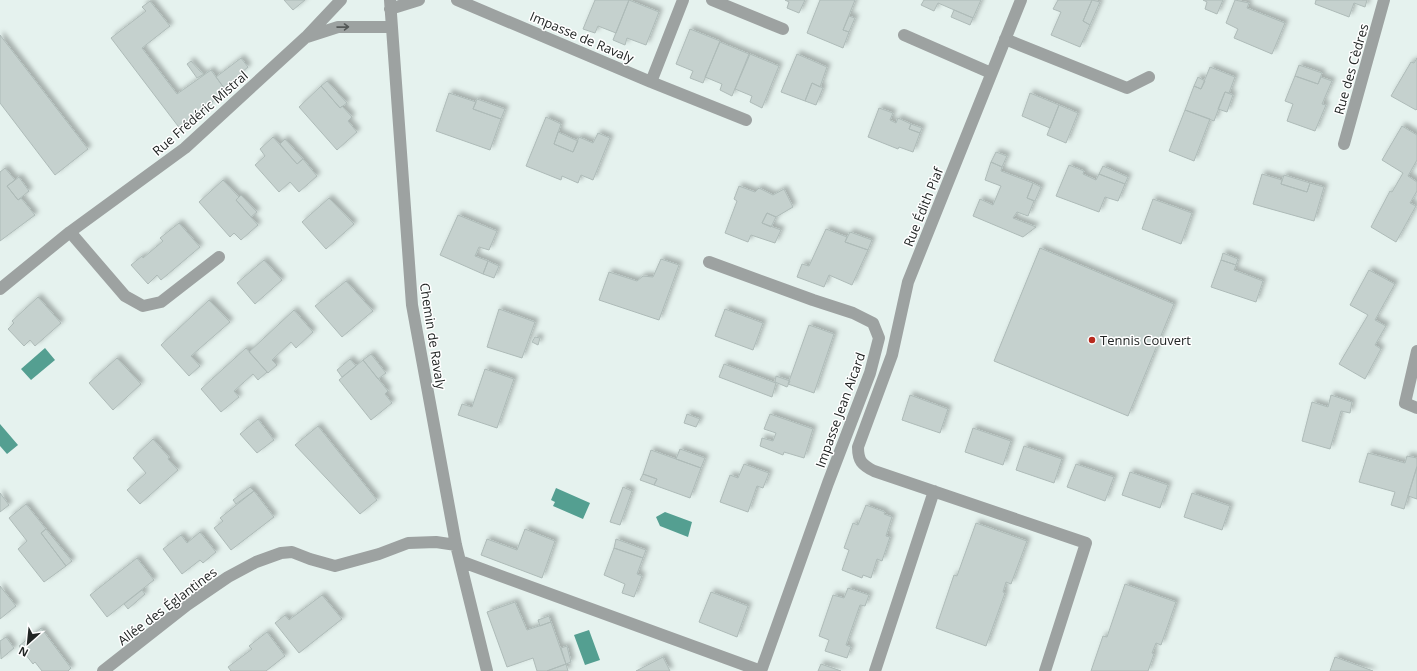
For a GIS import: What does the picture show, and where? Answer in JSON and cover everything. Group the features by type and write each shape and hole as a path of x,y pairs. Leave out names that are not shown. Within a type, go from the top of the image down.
{"street":[{"name":"Rue Frédéric Mistral","path":"0,289 70,232 185,148 306,38 341,0"},
{"path":"390,5 419,0"},
{"name":"Impasse de Ravaly","path":"457,0 651,82 746,120"},
{"path":"651,82 683,0"},
{"path":"712,0 782,29"},
{"name":"Rue Édith Piaf","path":"1021,0 908,282 892,355 858,447 858,457 862,465 874,471 1086,543 1045,671"},
{"name":"Rue des Cèdres","path":"1344,144 1384,0"},
{"name":"Chemin de Ravaly","path":"390,5 412,305 456,545 487,671"},
{"name":"Rue Frédéric Mistral","path":"306,38 338,27 391,27"},
{"path":"904,35 991,73"},
{"path":"1005,39 1127,88 1149,77"},
{"path":"70,232 125,296 143,306 161,302 219,257"},
{"name":"Impasse Jean Aicard","path":"709,262 813,300 853,312 873,323 879,338 870,372 828,483 761,671"},
{"path":"1417,351 1405,403 1417,408"},
{"path":"875,671 934,491"},
{"name":"Allée des Églantines","path":"103,671 187,605 228,578 256,562 281,553 292,552 335,566 379,554 408,543 436,542 456,545"},
{"path":"460,561 761,671"}],"shaded area":[{"path":"45,348 55,360 31,380 21,369"},
{"path":"0,424 18,445 7,454 0,446"},
{"path":"556,488 590,503 583,519 553,506 555,502 551,500"},
{"path":"665,512 692,522 688,537 660,526 656,517"},
{"path":"589,630 600,660 585,665 574,635"}],"building":[{"path":"284,0 305,0 293,10"},
{"path":"595,0 629,0 616,33 598,26 595,33 583,29"},
{"path":"629,0 659,12 646,45 627,38 625,45 613,40"},
{"path":"785,0 805,0 799,13 787,8 789,2"},
{"path":"820,0 855,0 843,30 849,32 843,48 807,33"},
{"path":"924,0 981,0 973,18 938,3 934,11 921,5"},
{"path":"1058,0 1092,0 1083,21 1090,25 1080,47 1051,35 1061,12 1053,9"},
{"path":"1092,0 1100,2 1090,25 1083,21"},
{"path":"1203,0 1223,0 1217,14 1205,9 1207,2"},
{"path":"1235,0 1249,3 1247,8 1285,23 1272,54 1234,38 1238,29 1226,23"},
{"path":"1316,0 1367,0 1365,7 1354,3 1349,17 1315,4"},
{"path":"150,1 170,26 142,48 177,94 211,70 224,88 208,107 181,130 111,38 146,11 142,7"},
{"path":"954,10 973,18 970,25 951,17"},
{"path":"849,16 855,18 849,32 843,30"},
{"path":"690,29 720,41 703,83 690,78 693,71 676,64"},
{"path":"0,35 88,149 55,175 0,103"},
{"path":"720,42 749,54 732,96 720,90 722,84 705,77"},
{"path":"750,54 779,66 762,108 750,102 752,96 735,89"},
{"path":"797,54 827,67 820,87 812,83 805,101 781,92"},
{"path":"241,58 248,67 224,88 216,77"},
{"path":"1417,58 1416,110 1391,96 1411,62 1414,63"},
{"path":"191,61 204,74 197,78 187,64"},
{"path":"1299,65 1322,73 1318,84 1295,76"},
{"path":"1210,67 1235,77 1229,93 1225,92 1214,121 1185,110 1194,86 1201,89"},
{"path":"1295,76 1318,84 1321,77 1332,81 1322,104 1326,105 1315,131 1287,121 1293,104 1285,101"},
{"path":"1198,77 1205,81 1201,89 1194,86"},
{"path":"327,81 347,103 340,108 321,86"},
{"path":"812,83 823,88 816,105 805,101"},
{"path":"321,86 340,108 342,106 352,117 348,121 357,132 337,150 299,107"},
{"path":"1225,92 1233,95 1227,112 1218,109"},
{"path":"449,93 476,102 473,109 501,119 490,150 436,131"},
{"path":"1030,93 1059,105 1050,128 1022,116"},
{"path":"477,99 505,109 501,119 473,109"},
{"path":"1059,105 1078,113 1066,143 1047,135"},
{"path":"879,108 893,113 890,120 896,123 898,118 911,124 909,129 920,133 913,152 899,147 898,149 868,137"},
{"path":"1185,110 1210,119 1194,161 1169,151"},
{"path":"546,117 561,124 554,144 573,152 579,137 593,143 598,133 610,138 593,180 581,175 578,183 562,176 561,180 526,166"},
{"path":"911,124 922,128 920,133 909,129"},
{"path":"1402,126 1417,135 1417,160 1408,176 1417,182 1417,191 1410,203 1416,206 1396,242 1371,227 1390,191 1392,192 1403,173 1382,160"},
{"path":"558,132 578,141 573,152 554,144"},
{"path":"273,137 297,164 303,159 317,176 299,192 290,182 279,192 255,165 265,156 260,149"},
{"path":"285,139 303,159 297,164 280,144"},
{"path":"996,152 1007,156 1002,167 991,162"},
{"path":"991,162 1002,167 1001,171 1033,183 1027,198 1034,201 1028,216 1017,212 1013,218 1036,227 1023,237 973,216 980,199 993,205 1001,186 985,180"},
{"path":"1069,165 1084,171 1083,174 1096,180 1099,174 1125,184 1118,201 1105,197 1099,212 1056,196"},
{"path":"1103,166 1128,177 1125,184 1099,174"},
{"path":"5,168 15,180 7,186 18,200 21,198 35,215 0,241 0,172"},
{"path":"1262,174 1282,180 1281,184 1307,192 1310,183 1324,187 1314,221 1253,204"},
{"path":"1284,175 1310,183 1307,192 1281,184"},
{"path":"19,177 29,191 18,200 7,186"},
{"path":"223,180 239,197 236,200 258,225 241,240 234,233 230,237 199,202"},
{"path":"1033,183 1041,187 1035,201 1027,198"},
{"path":"739,186 755,192 759,188 773,195 784,189 793,207 776,217 767,213 762,223 781,230 775,243 751,235 748,242 725,233 737,201 734,199"},
{"path":"241,195 257,212 251,217 236,200"},
{"path":"329,198 354,224 326,249 302,222"},
{"path":"1153,199 1192,213 1181,244 1142,229"},
{"path":"767,213 776,217 771,227 762,223"},
{"path":"458,215 497,231 489,250 479,247 475,256 488,261 483,274 440,255"},
{"path":"179,223 200,247 161,280 157,275 148,284 131,265 142,256 143,258 163,241 160,238"},
{"path":"826,229 847,237 845,242 868,250 852,285 829,275 824,287 797,277 802,264 809,266"},
{"path":"850,232 872,240 868,250 845,242"},
{"path":"1040,248 1174,304 1128,416 994,361"},
{"path":"1223,253 1238,259 1236,265 1221,260"},
{"path":"661,259 679,265 659,320 599,300 609,272 637,281 643,276 653,277"},
{"path":"264,260 282,280 255,304 237,283"},
{"path":"1221,260 1236,265 1234,270 1263,281 1256,302 1211,287"},
{"path":"488,261 499,266 494,278 483,274"},
{"path":"1369,270 1395,284 1375,320 1386,326 1375,345 1381,349 1365,379 1339,364 1368,315 1350,305"},
{"path":"346,281 373,311 342,337 315,306"},
{"path":"38,297 61,323 35,346 30,340 24,346 8,329 14,323 12,321"},
{"path":"209,300 230,322 191,356 200,366 189,376 161,345"},
{"path":"499,309 535,322 522,358 487,347"},
{"path":"725,309 763,323 753,350 715,336"},
{"path":"294,310 313,332 296,348 291,342 272,360 277,365 268,373 249,352"},
{"path":"809,325 834,334 814,393 788,384"},
{"path":"535,337 540,338 538,345 532,342"},
{"path":"246,348 267,372 258,380 253,374 234,391 239,397 221,412 201,389"},
{"path":"371,354 386,373 378,379 363,360"},
{"path":"117,358 141,384 113,410 89,383"},
{"path":"350,359 356,366 342,377 337,370"},
{"path":"363,360 388,391 385,394 392,403 371,420 339,380"},
{"path":"724,364 776,383 772,397 719,377"},
{"path":"485,369 514,379 497,428 458,415 462,404 472,407"},
{"path":"776,376 790,381 787,387 775,382"},
{"path":"910,395 948,409 940,433 902,420"},
{"path":"1331,395 1352,402 1350,413 1341,411 1330,449 1302,441 1312,402 1328,407"},
{"path":"687,414 700,419 696,427 684,423"},
{"path":"770,414 813,429 804,458 784,452 783,455 760,446 762,438 773,441 776,433 764,429"},
{"path":"258,419 274,440 257,453 240,434"},
{"path":"318,426 377,500 360,514 295,445"},
{"path":"973,428 1011,441 1003,465 965,452"},
{"path":"153,439 178,470 140,504 127,490 146,473 133,458"},
{"path":"1024,446 1062,459 1054,483 1016,470"},
{"path":"680,449 705,458 701,468 676,459"},
{"path":"651,450 701,468 690,498 654,485 657,479 643,474"},
{"path":"1368,453 1405,463 1407,456 1417,458 1417,466 1404,509 1391,505 1395,492 1359,482"},
{"path":"744,464 769,473 763,488 757,486 748,512 720,502 730,475 738,478"},
{"path":"1076,464 1114,477 1105,501 1067,487"},
{"path":"1417,467 1417,499 1408,496"},
{"path":"1130,472 1168,485 1160,508 1122,495"},
{"path":"643,474 657,479 654,485 640,480"},
{"path":"250,487 254,491 236,504 233,500"},
{"path":"623,487 632,491 620,525 610,522"},
{"path":"254,491 274,517 231,550 214,528 223,521 220,518"},
{"path":"0,493 9,505 0,512"},
{"path":"1192,493 1230,506 1222,530 1184,517"},
{"path":"26,504 46,529 41,533 66,566 44,582 18,549 27,541 9,518"},
{"path":"866,505 885,512 884,514 892,517 886,536 890,537 882,561 877,559 871,578 863,575 862,578 842,570 849,550 844,548 853,523 858,525"},
{"path":"976,523 1027,541 1011,584 1006,582 1003,592 1005,593 986,646 936,628 954,575 957,576"},
{"path":"46,529 72,561 66,566 41,533"},
{"path":"525,529 555,541 542,578 481,555 487,539 517,550"},
{"path":"200,532 216,552 203,563 200,560 182,574 163,549 181,535 187,543"},
{"path":"616,539 646,550 643,558 614,548"},
{"path":"614,548 643,558 637,574 642,576 634,597 622,593 625,584 604,575"},
{"path":"137,558 154,580 107,617 90,595"},
{"path":"1125,584 1176,602 1161,645 1156,643 1148,671 1091,671 1103,636 1107,637"},
{"path":"0,586 16,606 0,619"},
{"path":"848,588 869,595 865,606 860,605 846,645 851,647 847,658 825,651 829,640 819,636 833,595 844,598"},
{"path":"142,590 145,594 128,609 124,604"},
{"path":"711,592 748,606 737,637 699,622"},
{"path":"322,595 342,619 299,653 275,623 285,615 289,620"},
{"path":"515,602 527,630 551,622 566,664 547,671 537,671 533,658 507,667 487,612"},
{"path":"549,616 551,622 540,626 538,620"},
{"path":"41,628 71,668 68,671 42,671 35,662 33,664 19,646"},
{"path":"267,632 285,656 266,671 231,671 228,667 252,649 249,646"},
{"path":"6,637 14,648 1,659 0,641"},
{"path":"567,646 571,662 566,664 561,648"},
{"path":"663,657 670,671 636,671"},
{"path":"1335,657 1373,671 1330,671"},
{"path":"566,664 568,671 547,671"},
{"path":"821,664 841,671 818,671"}],"place":[{"name":"Tennis Couvert","path":"1092,340"}]}
